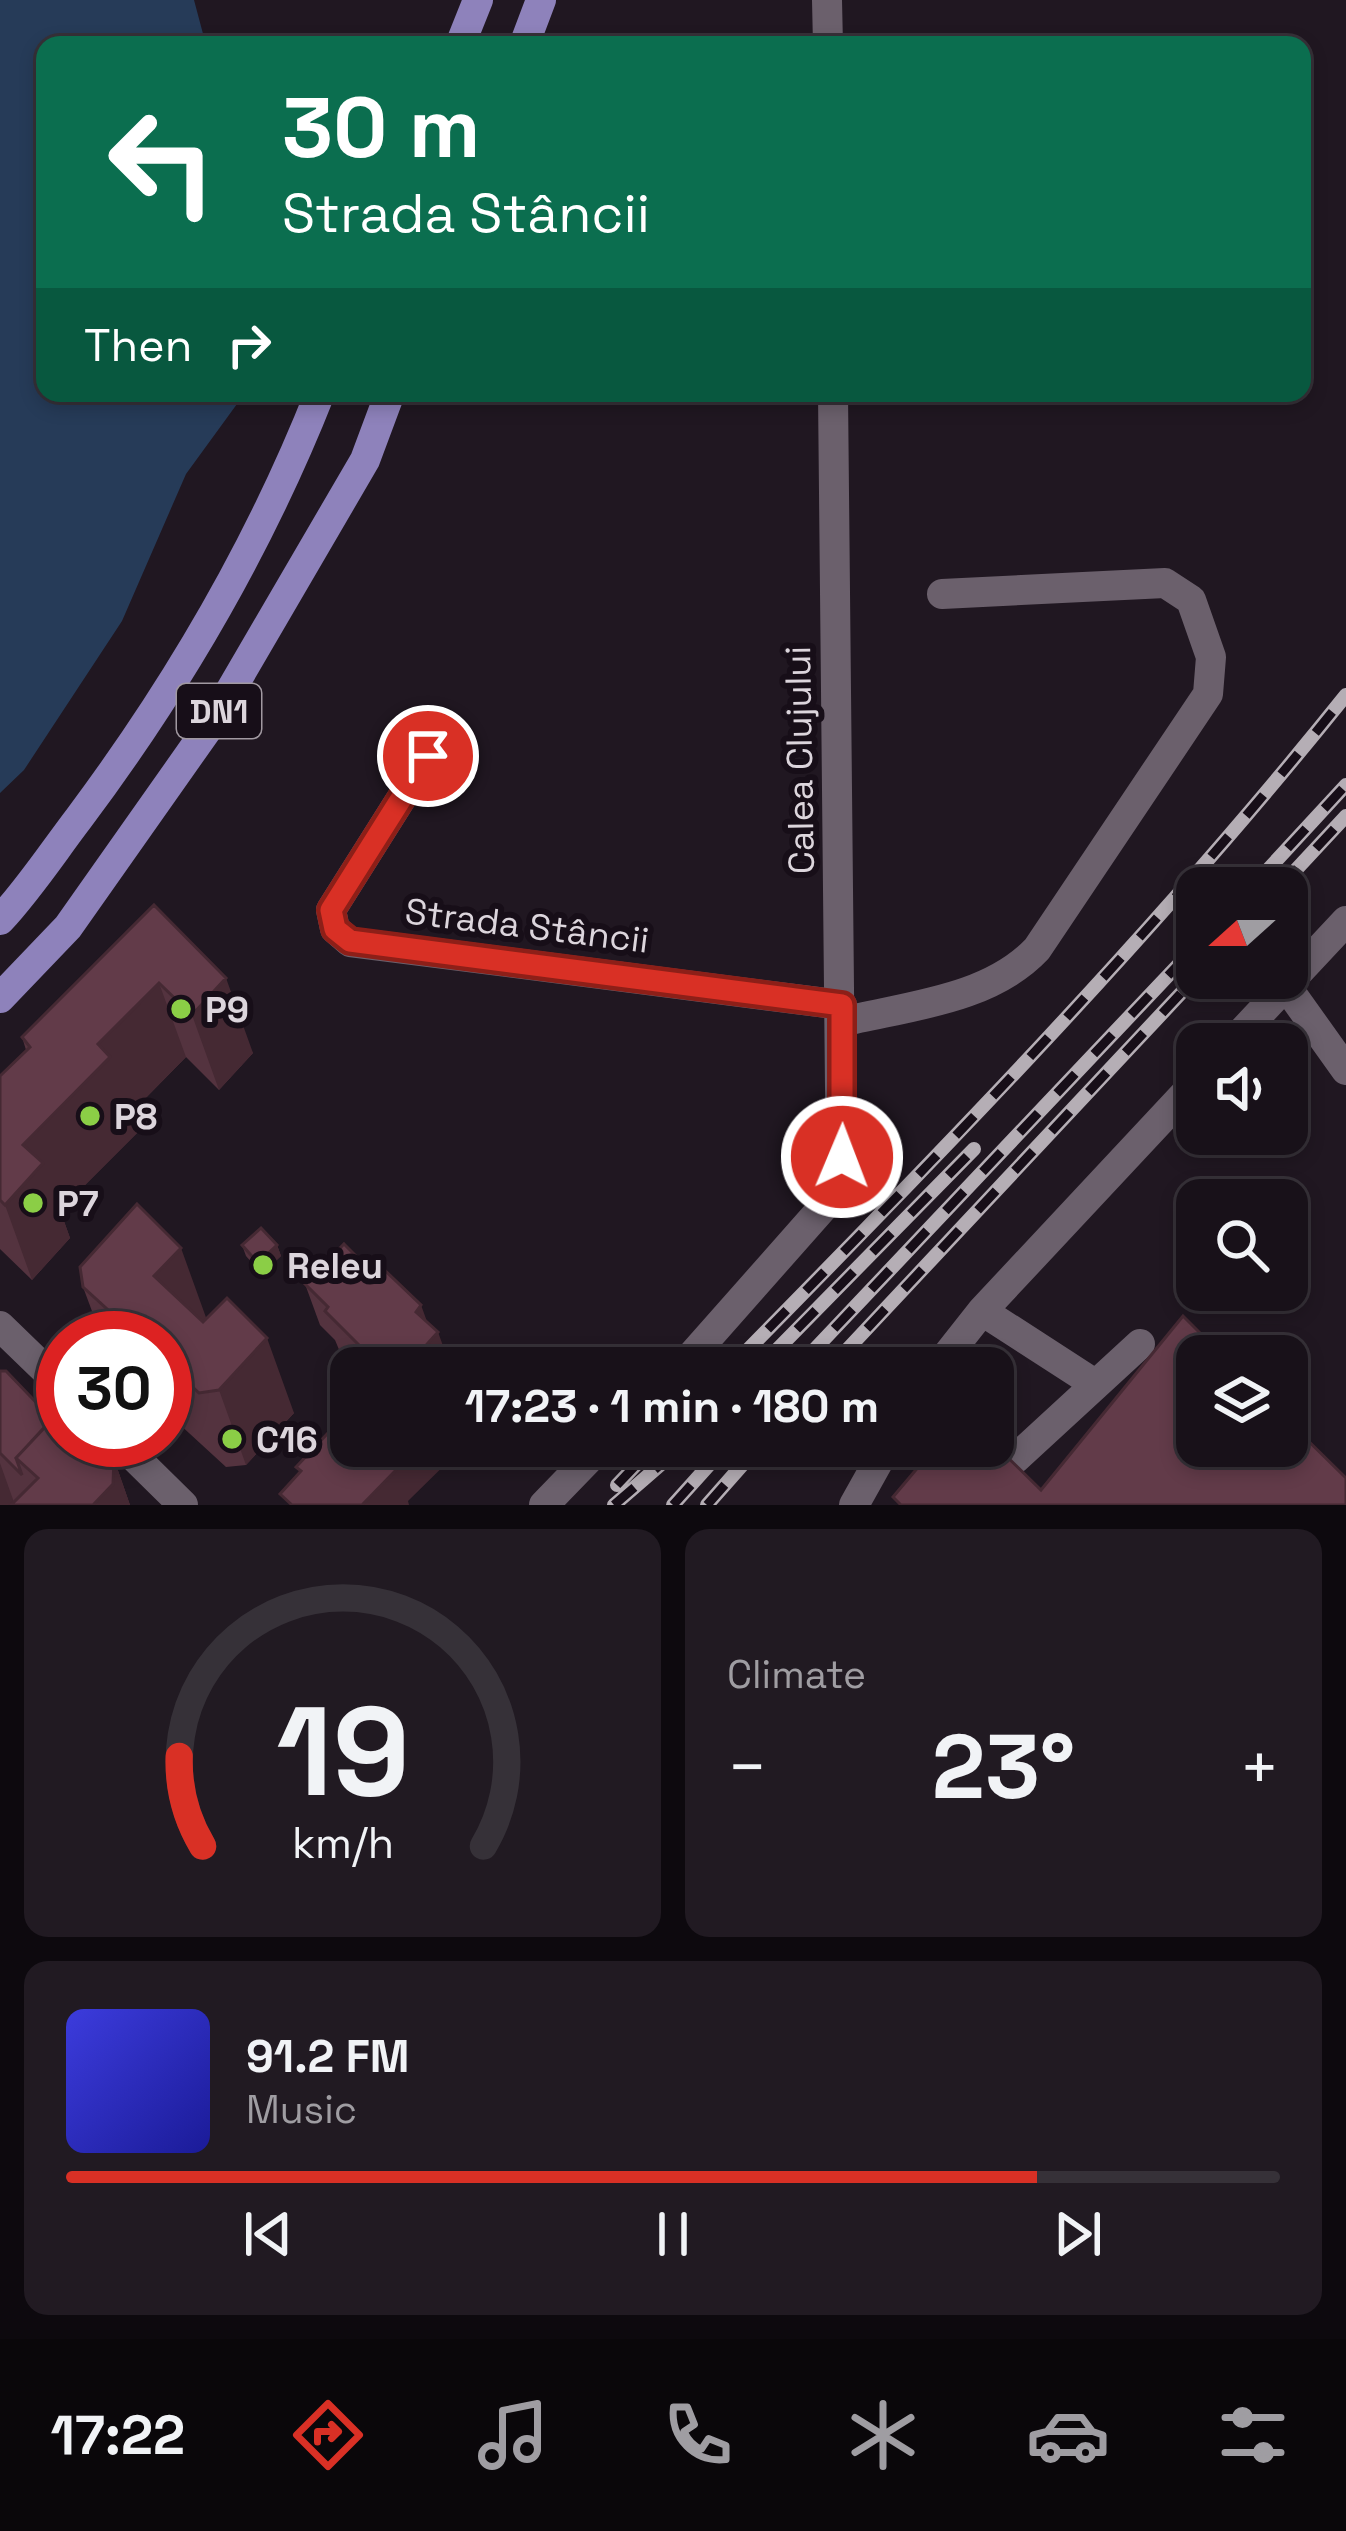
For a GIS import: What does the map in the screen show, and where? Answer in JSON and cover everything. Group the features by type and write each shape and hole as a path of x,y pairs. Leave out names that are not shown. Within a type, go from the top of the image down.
{"main road":[{"path":"464,36 478,0"},
{"path":"527,36 541,0"},
{"name":"DN1","path":"0,920 124,757 190,657 296,455 317,402"},
{"name":"DN1","path":"0,998 68,926 211,724 365,460 388,402"}],"street":[{"path":"827,0 828,36"},
{"name":"Calea Clujului","path":"700,1347 841,1187 833,402"},
{"path":"842,1013 994,984 1018,969 1037,949 1208,694 1211,657 1191,600 1165,583 943,595"},
{"name":"Strada Stâncii","path":"428,756 331,910 335,929 350,941 842,1013"},
{"path":"1308,962 1346,920"},
{"path":"1252,1023 1274,999"},
{"path":"1295,999 1346,1070"},
{"path":"954,1347 1176,1103"},
{"path":"982,1311 1094,1384"},
{"path":"0,1326 36,1361"},
{"path":"1015,1459 1139,1344"},
{"path":"144,1467 183,1505"},
{"path":"544,1505 581,1467"},
{"path":"854,1505 875,1467"}],"water":[{"path":"0,0 194,0 204,36 36,36 36,402 238,402 186,474 122,621 24,770 0,793"}],"building":[{"path":"154,905 226,978 192,1015 159,983 98,1044 110,1057 23,1145 43,1163 5,1205 0,1200 0,1076 30,1047 22,1037"},
{"path":"137,1204 181,1248 154,1276 191,1311 109,1311 83,1287 80,1267"},
{"path":"261,1228 277,1245 258,1263 242,1245"},
{"path":"344,1244 367,1267 374,1260 421,1305 416,1312 438,1332 424,1347 361,1347 305,1284"},
{"path":"227,1298 267,1338 219,1390 199,1393 192,1386 192,1312 203,1322"},
{"path":"1183,1316 1202,1335 1176,1335 1176,1467 1308,1467 1308,1441 1346,1478 1346,1505 901,1505 893,1497 918,1467 1014,1464 1041,1490"},
{"path":"0,1371 6,1371 36,1402 36,1436 16,1458 22,1475 0,1453"},
{"path":"330,1431 330,1467 396,1470 362,1505 292,1505 280,1494 301,1471 296,1467"},
{"path":"36,1437 36,1467 114,1467 113,1484 93,1505 11,1505 38,1478 16,1458"}],"railway":[{"path":"750,1347 1124,955 1346,695"},
{"path":"1270,867 1346,785"},
{"path":"1299,867 1346,816"},
{"path":"817,1347 1176,967"},
{"path":"850,1347 1176,998"},
{"path":"780,1347 974,1149"},
{"path":"617,1485 634,1467"},
{"path":"614,1505 658,1467"},
{"path":"673,1505 707,1467"},
{"path":"707,1505 740,1467"}],"place":[{"name":"P9","path":"181,1009"},
{"name":"P8","path":"90,1116"},
{"name":"P7","path":"33,1203"},
{"name":"Releu","path":"263,1265"},
{"name":"C16","path":"232,1439"}],"route":[{"path":"428,756 331,910 335,929 350,941 842,1005 842,1157"}]}
